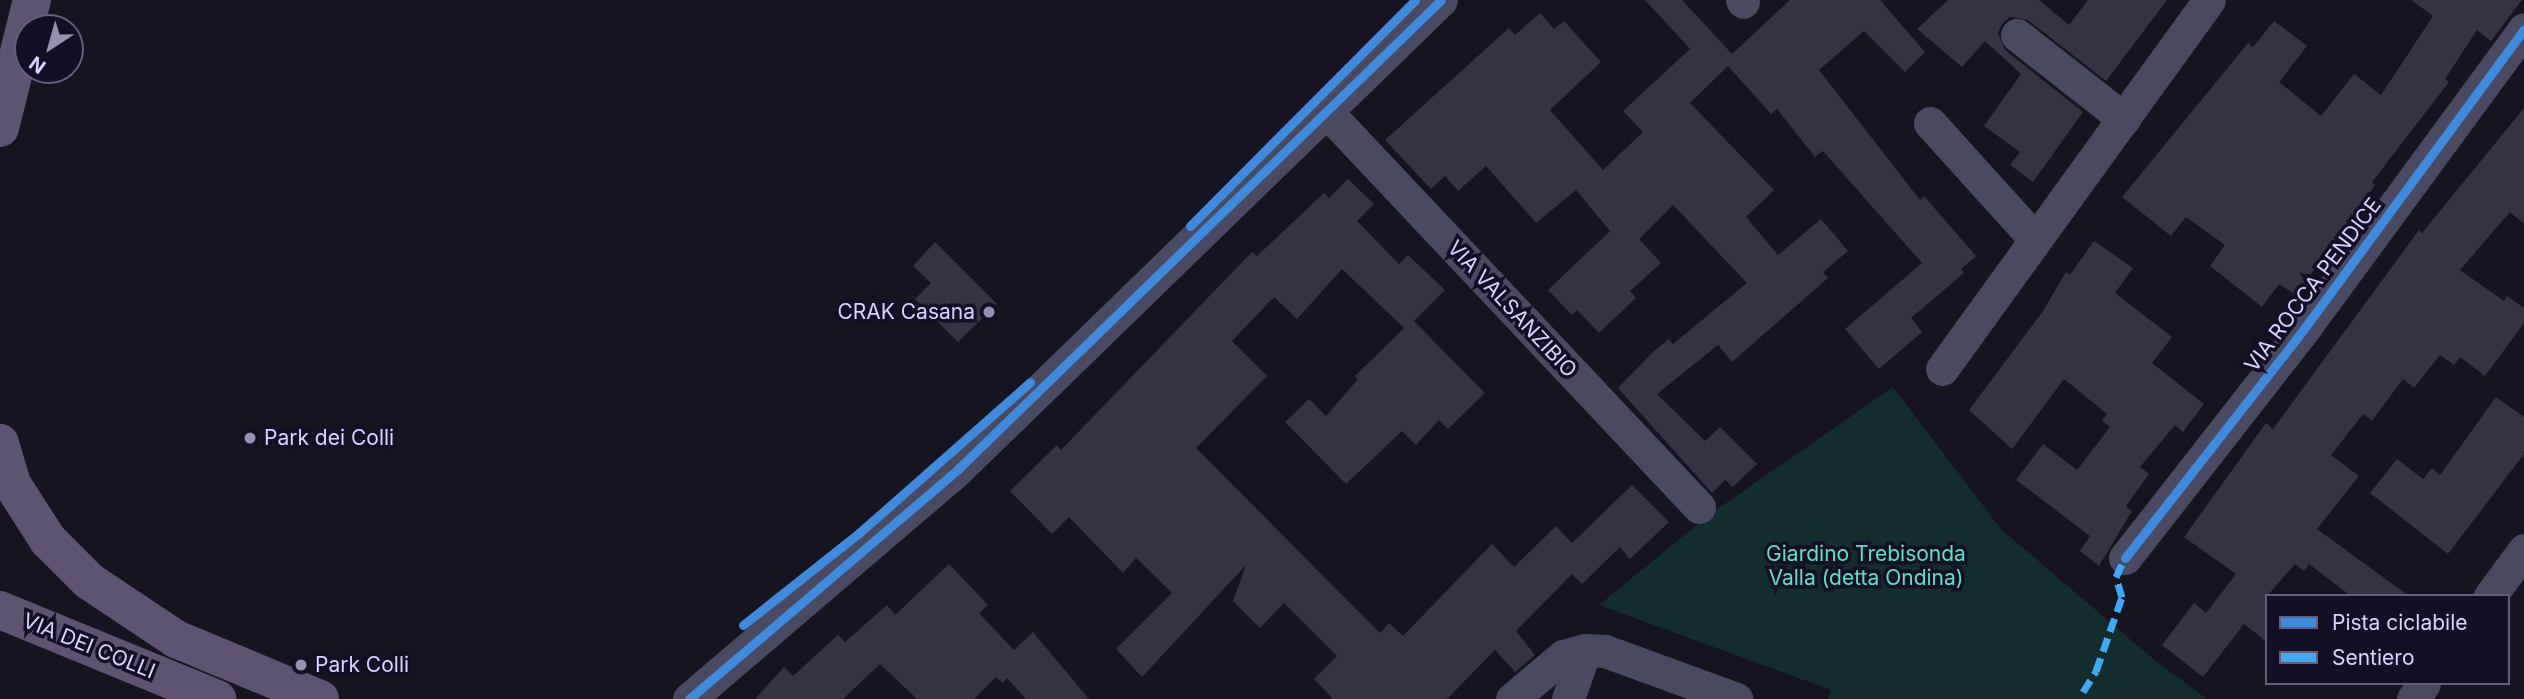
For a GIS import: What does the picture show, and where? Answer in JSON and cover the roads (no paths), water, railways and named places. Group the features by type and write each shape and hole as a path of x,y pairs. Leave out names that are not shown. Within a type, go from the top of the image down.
{"main road":[{"path":"0,84 30,9"},
{"path":"0,128 30,9"},
{"path":"0,443 12,485 48,540 89,581 176,639 307,693"},
{"name":"VIA DEI COLLI","path":"0,610 217,699"}],"street":[{"path":"675,699 698,691 958,469 1441,0"},
{"path":"1942,369 2034,238 2209,0"},
{"name":"VIA ROCCA PENDICE","path":"2125,558 2306,326 2524,29"},
{"path":"2017,35 2124,119"},
{"name":"VIA VALSANZIBIO","path":"1326,111 1699,507"},
{"path":"1930,123 2034,238"},
{"path":"2491,594 2524,550"},
{"path":"1567,699 1585,650"},
{"path":"1512,699 1563,656 1585,650 1605,651 1736,699"}],"place":[{"name":"CRAK Casana","path":"989,312"},
{"name":"Park dei Colli","path":"250,438"},
{"name":"Park Colli","path":"301,665"}],"park label":[{"name":"Giardino Trebisonda Valla (detta Ondina)","path":"1866,566"}]}
